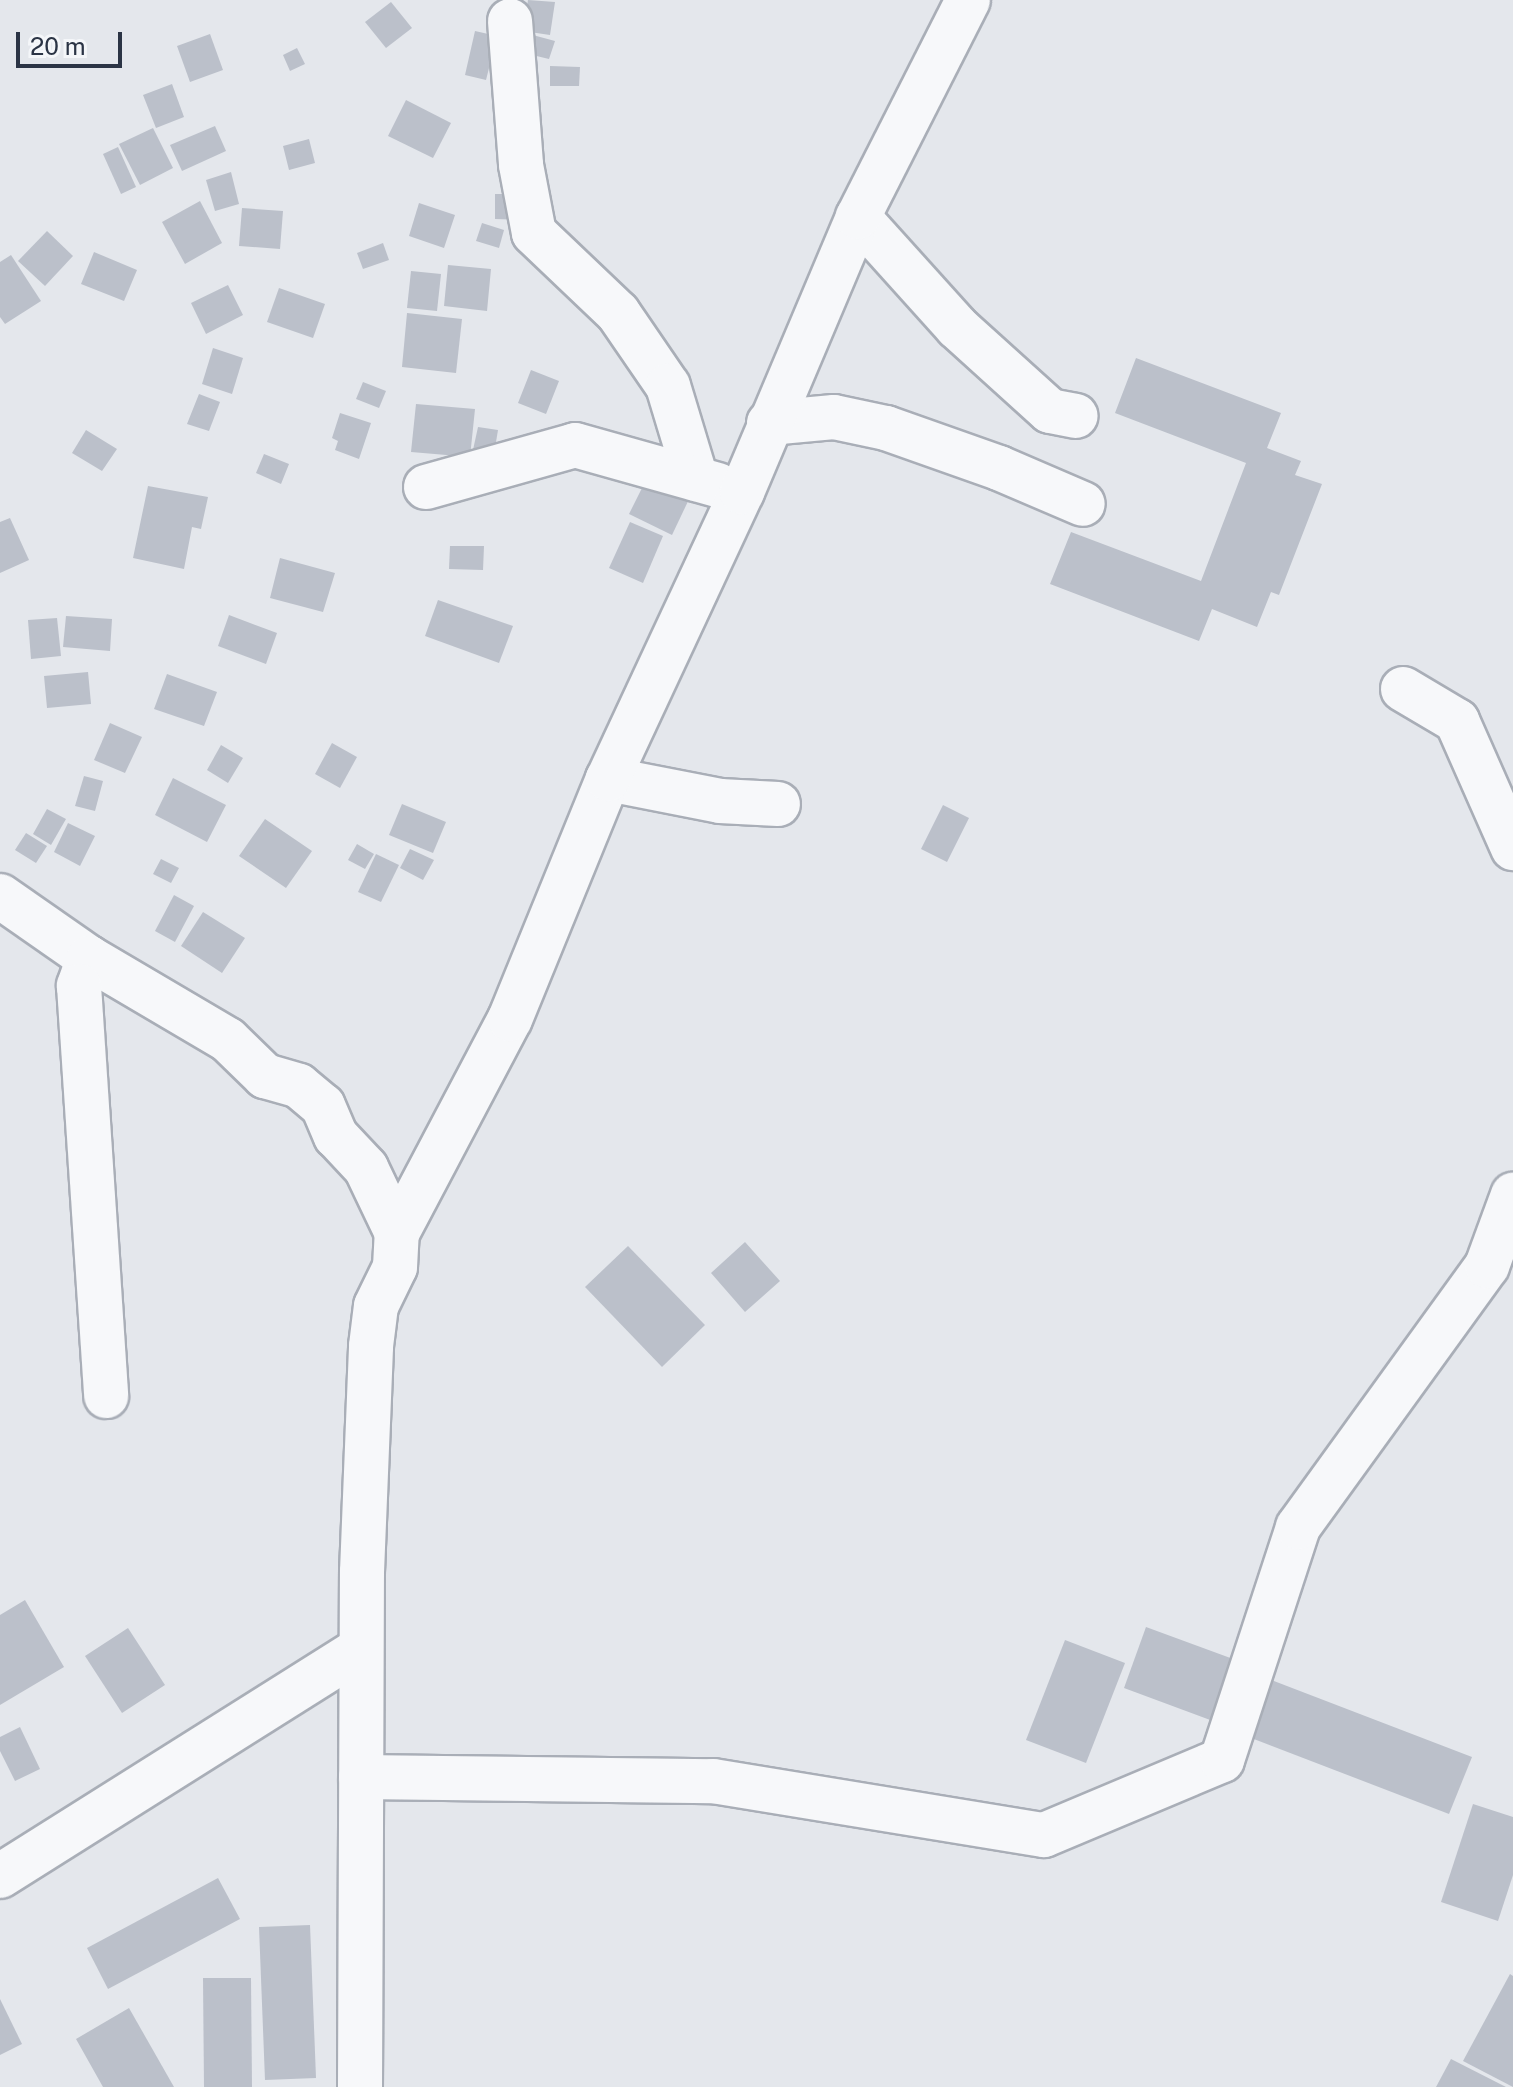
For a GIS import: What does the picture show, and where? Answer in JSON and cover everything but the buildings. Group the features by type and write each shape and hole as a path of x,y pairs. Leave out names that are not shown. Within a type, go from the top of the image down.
{"street":[{"path":"360,2087 361,1649 371,1346 376,1306 395,1267 397,1233 510,1019 608,779 742,492 858,217 968,0"},
{"path":"510,21 521,165 534,233 618,313 668,386 696,479"},
{"path":"858,217 957,327 1050,411 1076,416"},
{"path":"769,423 834,417 886,428 999,468 1083,504"},
{"path":"426,487 575,445 742,492"},
{"path":"1403,689 1457,721 1513,848"},
{"path":"608,779 720,801 778,804"},
{"path":"0,896 89,958 228,1040 265,1076 299,1086 323,1106 336,1136 366,1168 397,1233"},
{"path":"89,958 79,986 106,1396"},
{"path":"361,1777 713,1781 1044,1835 1222,1760 1298,1527 1487,1266 1513,1195"},
{"path":"0,1876 361,1649"}]}
